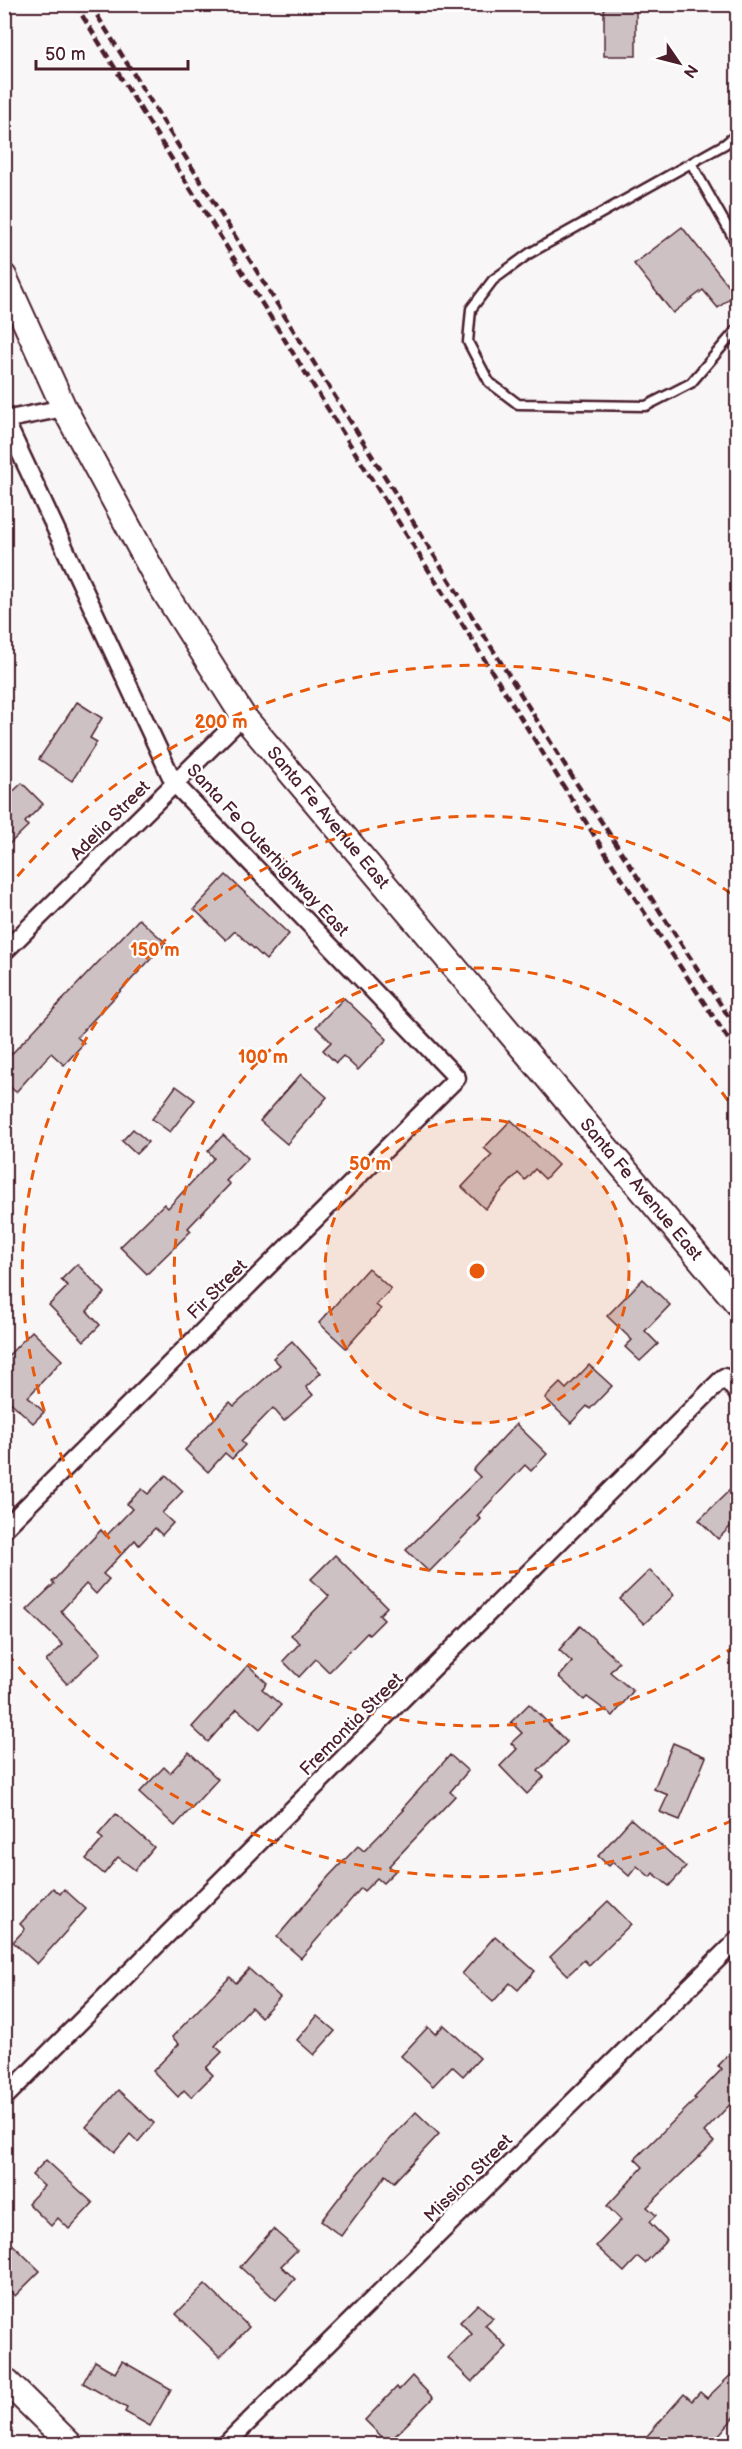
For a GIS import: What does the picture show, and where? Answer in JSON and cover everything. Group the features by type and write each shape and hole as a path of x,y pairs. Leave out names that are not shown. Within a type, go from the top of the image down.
{"street":[{"name":"Santa Fe Avenue East","path":"4,276 64,408 160,585 243,716 738,1304"},
{"path":"5,420 64,408"},
{"name":"Santa Fe Outerhighway East","path":"5,420 174,783 458,1078"},
{"name":"Adelia Street","path":"4,952 243,716"},
{"name":"Fir Street","path":"4,1529 458,1078"},
{"name":"Fremontia Street","path":"4,2098 724,1377 738,1394"},
{"name":"Mission Street","path":"226,2445 738,1939"},
{"path":"4,2379 70,2445"}],"lane":[{"path":"738,133 725,144 530,253 494,280 471,309 468,342 489,382 518,404 646,406 691,383 738,328"},
{"path":"691,163 738,246"}],"building":[{"path":"604,4 636,4 636,56 604,56"},
{"path":"682,227 735,294 718,308 703,290 673,313 634,264"},
{"path":"77,702 102,718 90,738 97,742 72,781 39,759"},
{"path":"22,783 43,804 25,822 28,826 4,849 4,800"},
{"path":"226,875 289,934 266,960 235,931 226,940 194,909"},
{"path":"139,919 166,943 77,1037 84,1043 64,1065 51,1053 16,1092 4,1082 4,1062"},
{"path":"344,998 387,1039 358,1070 343,1056 336,1063 323,1050 331,1042 316,1027"},
{"path":"301,1074 327,1097 287,1144 260,1121"},
{"path":"176,1086 195,1100 170,1132 152,1119"},
{"path":"511,1120 558,1165 545,1179 535,1169 525,1180 518,1173 485,1209 462,1187 492,1155 484,1148"},
{"path":"133,1129 148,1142 136,1154 122,1141"},
{"path":"223,1135 248,1158 226,1181 230,1184 188,1228 191,1231 147,1274 120,1247 164,1204 168,1208 214,1158 208,1151"},
{"path":"77,1264 105,1293 87,1311 100,1325 84,1341 49,1305 68,1286 61,1280"},
{"path":"368,1268 391,1289 376,1305 381,1309 346,1348 319,1323"},
{"path":"643,1279 670,1305 645,1331 658,1344 640,1361 625,1347 632,1340 607,1316"},
{"path":"32,1331 62,1360 28,1397 44,1412 33,1423 4,1396 4,1360"},
{"path":"292,1341 321,1373 306,1387 313,1395 284,1421 273,1408 241,1441 245,1445 232,1459 225,1453 208,1472 185,1450 230,1402 234,1406 280,1365 273,1358"},
{"path":"589,1365 612,1386 590,1409 587,1406 571,1423 545,1398 560,1383 566,1389"},
{"path":"516,1424 547,1454 531,1471 525,1465 477,1516 481,1519 429,1572 406,1550 480,1477 473,1470"},
{"path":"166,1475 183,1491 162,1513 173,1523 162,1535 155,1528 139,1545 135,1540 103,1574 109,1579 96,1594 86,1584 61,1611 101,1653 67,1684 46,1661 63,1645 27,1610 54,1584 52,1582 101,1530 106,1536 132,1509 127,1504 142,1489 148,1494"},
{"path":"738,1482 738,1519 718,1539 699,1520"},
{"path":"335,1555 387,1607 379,1615 384,1620 369,1635 367,1633 329,1672 316,1659 299,1677 283,1661 300,1643 291,1635 329,1596 311,1579"},
{"path":"650,1570 674,1595 644,1624 620,1599"},
{"path":"580,1626 619,1662 610,1672 633,1691 613,1716 587,1697 584,1700 559,1677 572,1662 559,1650"},
{"path":"248,1665 267,1683 262,1689 281,1705 260,1729 237,1709 208,1742 192,1727"},
{"path":"529,1704 567,1742 538,1771 544,1777 527,1794 500,1766 517,1749 511,1743 522,1733 511,1722"},
{"path":"673,1743 706,1757 680,1820 660,1812 668,1795 654,1789"},
{"path":"189,1752 218,1779 175,1826 139,1793 164,1767 170,1773"},
{"path":"450,1755 468,1771 450,1792 455,1796 389,1866 395,1871 383,1883 377,1878 364,1891 361,1888 301,1958 277,1937 358,1846 364,1851 404,1810 402,1809"},
{"path":"116,1814 154,1847 135,1870 118,1857 104,1874 86,1859 103,1839 98,1835"},
{"path":"631,1819 686,1867 669,1886 653,1873 650,1877 637,1866 629,1876 613,1862 609,1866 598,1856"},
{"path":"53,1888 60,1894 64,1889 86,1909 37,1964 13,1942 25,1929 20,1924"},
{"path":"608,1901 631,1924 589,1965 584,1960 568,1975 550,1957"},
{"path":"495,1936 535,1971 518,1990 510,1983 493,2002 462,1974"},
{"path":"249,1969 280,1997 261,2017 251,2007 215,2046 222,2052 206,2068 213,2075 191,2097 184,2090 178,2097 153,2071 179,2044 172,2037 230,1977 236,1983"},
{"path":"317,2016 335,2031 314,2055 297,2040"},
{"path":"444,2025 480,2058 463,2076 452,2066 433,2086 401,2056 428,2027 435,2034"},
{"path":"738,2045 738,2096 704,2132 714,2142 647,2207 656,2215 649,2222 667,2240 645,2263 638,2257 624,2272 596,2246 621,2220 607,2206 643,2167 635,2159 696,2099 694,2098 722,2069 718,2066"},
{"path":"118,2090 154,2123 138,2142 130,2134 115,2152 86,2127"},
{"path":"416,2112 439,2134 394,2182 386,2175 341,2236 321,2221 358,2173"},
{"path":"46,2160 93,2203 69,2229 58,2218 51,2226 28,2203 44,2186 32,2175"},
{"path":"273,2229 297,2250 281,2266 295,2279 276,2300 240,2267"},
{"path":"4,2236 40,2271 15,2296 4,2286"},
{"path":"205,2284 249,2327 220,2357 176,2314"},
{"path":"478,2304 493,2318 485,2325 507,2347 472,2382 448,2358 472,2334 460,2322"},
{"path":"95,2361 115,2373 122,2361 171,2389 150,2426 125,2412 127,2408 83,2383"},
{"path":"738,2368 738,2413 710,2445 639,2445 684,2394 692,2401 700,2392 707,2398"},
{"path":"412,2376 433,2398 388,2443 365,2420 397,2387 399,2390"}],"railway":[{"path":"75,4 609,859 738,1054"},
{"path":"90,4 573,778 738,1031"}]}
